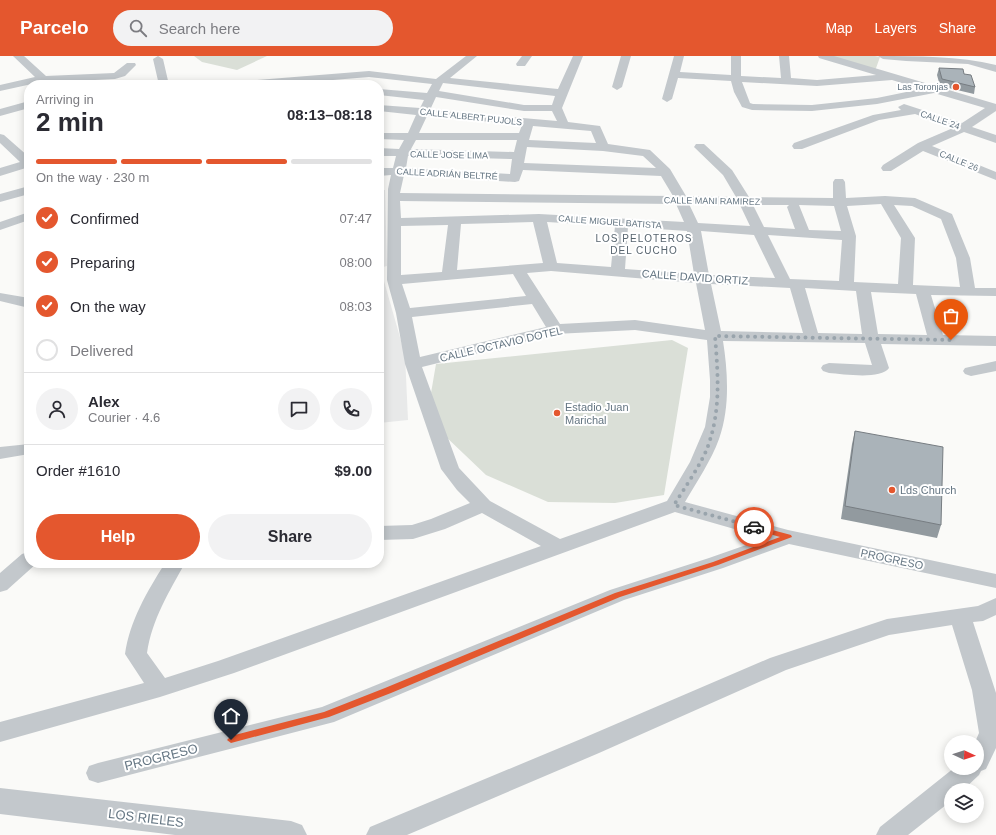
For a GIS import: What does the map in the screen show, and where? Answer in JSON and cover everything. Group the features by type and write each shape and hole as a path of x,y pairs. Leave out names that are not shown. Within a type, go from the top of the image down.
{"street":[{"path":"18,56 43,79"},
{"path":"472,56 438,85 415,124 389,192 394,222 394,274 404,313 413,364 450,469 483,505 558,546"},
{"path":"564,125 556,108 571,72 576,64 578,56"},
{"path":"617,87 626,56"},
{"path":"667,99 679,56 672,56"},
{"path":"736,56 737,89 748,106 812,108 885,100 932,90"},
{"path":"784,56 786,81"},
{"path":"823,56 994,108"},
{"path":"878,73 883,56 919,59 950,59 974,62 995,68"},
{"path":"158,58 163,80"},
{"path":"38,80 116,76 121,74 130,65"},
{"path":"302,80 369,74 438,85 562,93"},
{"path":"674,75 804,83 891,77"},
{"path":"0,88 24,83"},
{"path":"804,83 812,108"},
{"path":"384,91 438,85 524,108 556,108"},
{"name":"CALLE 24","path":"885,100 915,112 996,139"},
{"path":"0,113 24,106"},
{"path":"887,168 922,146 963,128 994,108"},
{"name":"CALLE ALBERT PUJOLS","path":"384,110 415,124 528,123 596,128 603,148"},
{"path":"798,146 877,117 915,112"},
{"path":"528,123 517,167 666,172"},
{"path":"0,732 160,688 226,667 674,505 707,447 716,415 718,377 715,336 692,228 666,172 646,148 603,148 524,140 415,124 384,134"},
{"path":"0,137 11,154 24,160"},
{"name":"CALLE 26","path":"922,146 996,176"},
{"path":"700,147 728,173 745,201 790,283 812,338"},
{"name":"CALLE JOSE LIMA","path":"384,152 517,167"},
{"path":"0,172 24,165"},
{"name":"CALLE ADRIÁN BELTRÉ","path":"384,172 517,167"},
{"path":"838,182 840,202 849,236 846,287"},
{"path":"0,198 24,191"},
{"name":"CALLE MANI RAMIREZ","path":"389,192 680,201 840,202 885,200 916,202 947,216 963,258 968,292"},
{"path":"885,200 908,238 905,289"},
{"path":"794,207 804,234"},
{"path":"0,226 24,218"},
{"path":"539,218 551,267"},
{"name":"CALLE MIGUEL BATISTA","path":"394,222 539,218 849,236"},
{"path":"449,275 455,220"},
{"path":"618,272 622,223"},
{"name":"CALLE DAVID ORTIZ","path":"384,272 394,274 449,275 551,267 703,279 846,287 996,292"},
{"path":"517,269 555,329"},
{"path":"829,368 876,370 881,368 871,339 863,287"},
{"path":"922,290 936,340"},
{"path":"0,297 24,302"},
{"path":"404,313 536,299"},
{"name":"CALLE OCTAVIO DOTEL","path":"413,364 555,329 635,325 715,336 996,341"},
{"path":"971,371 996,366"},
{"path":"0,453 24,450"},
{"path":"384,534 413,532 438,524 483,505"},
{"name":"PROGRESO","path":"674,505 788,537 996,581"},
{"name":"PROGRESO","path":"98,773 326,715 617,595 716,563 788,537"},
{"path":"0,586 24,564"},
{"path":"160,688 136,654 138,637 144,618 172,568"},
{"path":"379,835 590,746 778,664 887,627 983,613 996,606"},
{"path":"960,616 984,690 991,733 984,748"},
{"path":"889,835 963,775"},
{"name":"LOS RIELES","path":"0,801 291,835"}],"shaded area":[{"path":"194,56 267,56 237,70 202,62"},
{"path":"828,56 875,56 880,57 875,71"},
{"path":"384,190 387,266 384,267"},
{"path":"384,281 405,355 408,420 384,422"},
{"name":"Estadio Juan Marichal","path":"672,340 688,348 664,495 615,503 548,502 486,475 443,434 431,393 436,364"}],"building":[{"path":"939,68 963,69 964,74 971,75 975,87 942,79"},
{"name":"Lds Church","path":"855,431 943,447 941,525 845,506"}],"way so far":[{"path":"754,527 674,505 707,447 716,415 718,377 715,336 951,340"}],"place":[{"name":"Las Toronjas","path":"956,87"},
{"name":"Estadio Juan Marichal","path":"557,413"},
{"name":"Lds Church","path":"892,490"}],"district":[{"name":"LOS PELOTEROS DEL CUCHO","path":"644,244"}],"route":[{"path":"231,740 326,715 617,595 716,563 788,537 754,527"}]}
